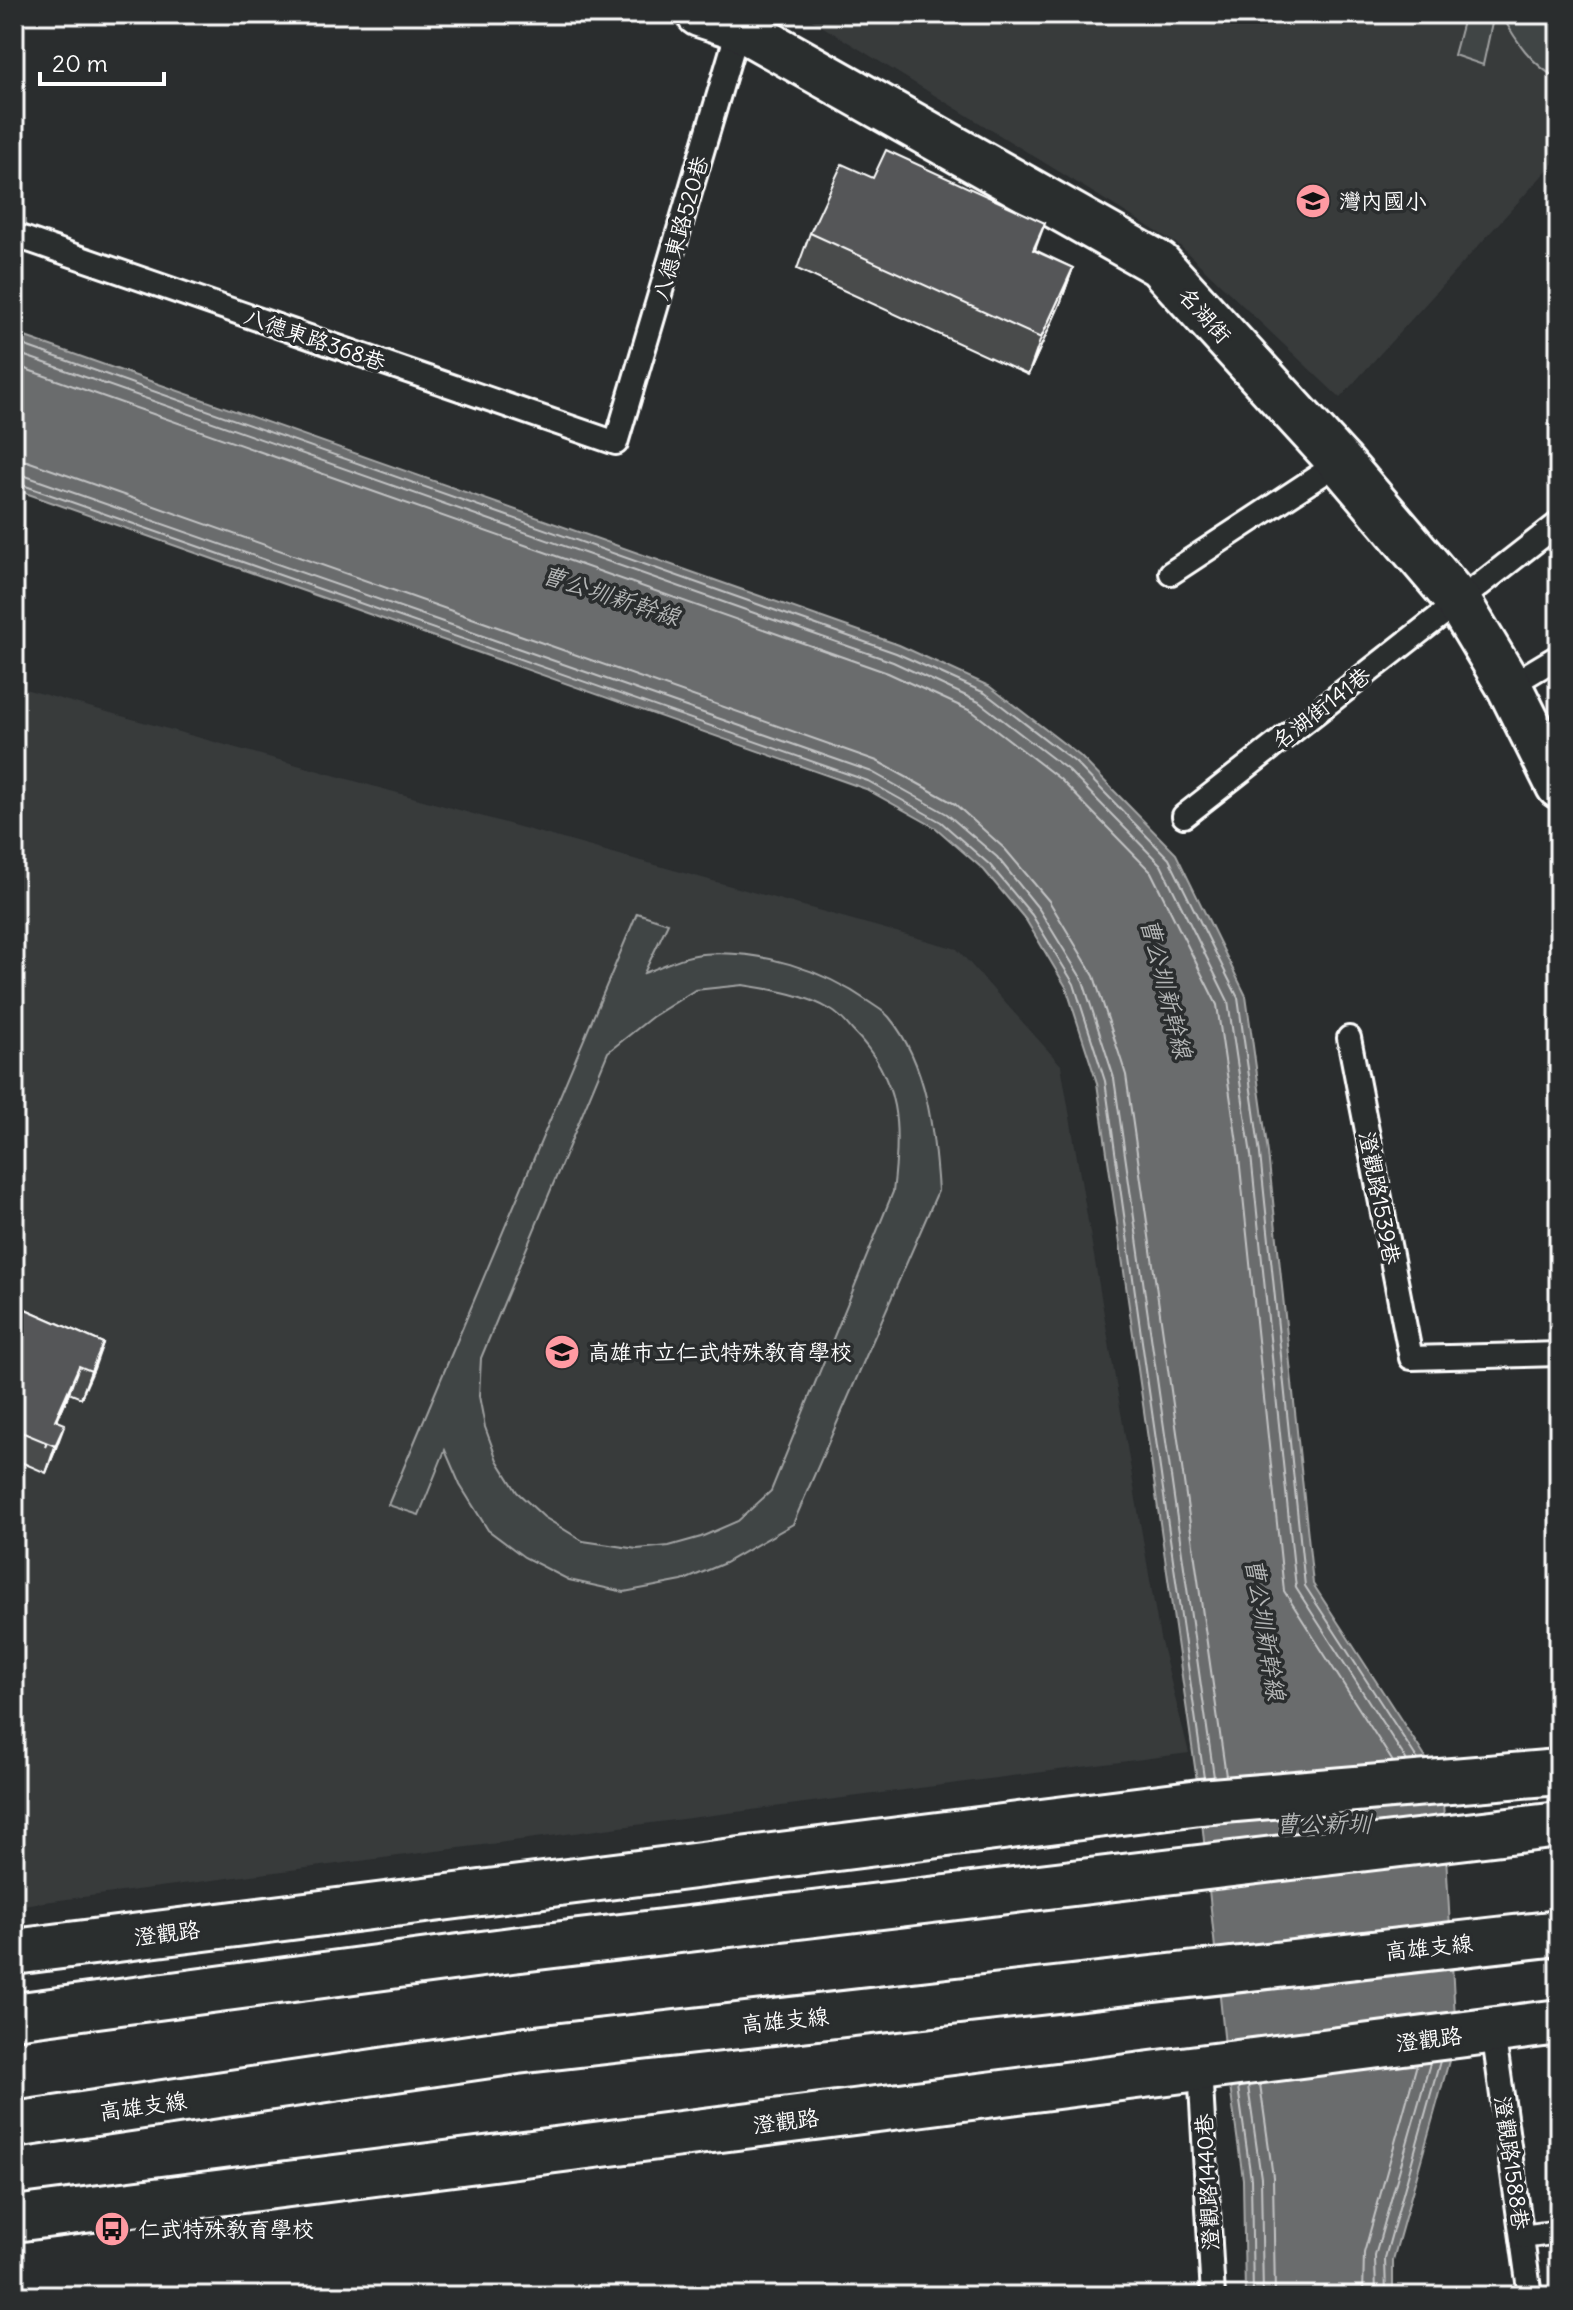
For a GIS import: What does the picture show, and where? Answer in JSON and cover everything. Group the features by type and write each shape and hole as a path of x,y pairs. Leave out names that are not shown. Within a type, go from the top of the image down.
{"main road":[{"name":"名湖街","path":"727,18 1159,264 1340,462 1458,601 1509,686 1557,777"},
{"name":"澄觀路","path":"14,1952 1200,1802 1559,1772"},
{"path":"14,2016 512,1950 1559,1825"},
{"name":"高雄支線","path":"14,2125 517,2051 1559,1933"},
{"name":"澄觀路","path":"14,2219 1559,2022"}],"lane":[{"name":"八德東路520巷","path":"616,443 727,18"},
{"name":"八德東路368巷","path":"14,235 616,443"},
{"path":"1171,573 1340,462"},
{"name":"名湖街141巷","path":"1184,816 1559,523"},
{"path":"1509,686 1559,656"},
{"name":"澄觀路1539巷","path":"1349,1038 1411,1358 1559,1354"},
{"name":"澄觀路1588巷","path":"1474,2033 1522,2237 1530,2296"},
{"name":"澄觀路1440巷","path":"1213,2296 1214,2066"},
{"path":"1522,2237 1559,2232"}],"shaded area":[{"name":"灣內國小","path":"802,14 1559,14 1559,157 1340,398 1180,246"},
{"path":"1465,14 1494,14 1483,65 1454,55"},
{"path":"1501,14 1559,14 1559,79 1532,59"},
{"name":"高雄市立仁武特殊教育學校","path":"14,686 957,949 1061,1065 1160,1638 1189,1753 14,1906"},
{"path":"637,913 668,923 644,973 702,954 746,955 811,971 851,991 887,1015 913,1056 921,1077 931,1123 938,1191 793,1524 725,1563 682,1581 624,1592 569,1580 524,1557 488,1530 460,1485 445,1450 419,1515 388,1505","holes":["743,985 799,996 831,1010 869,1049 889,1086 894,1106 897,1147 893,1192 771,1491 738,1521 701,1537 669,1546 637,1549 583,1541 544,1517 517,1492 497,1460 485,1427 479,1396 481,1358 608,1052 652,1017 695,990"]}],"water":[{"name":"曹公新圳","path":"14,333 899,645 989,686 1080,756 1176,854 1246,996 1268,1153 1313,1584 1442,1783 1456,2036 1393,2260 1393,2296 1245,2296 1243,2179 1227,2065 1200,1802 1097,1083 1066,987 1026,920 984,870 936,828 866,789 14,489"}],"building":[{"path":"886,150 1045,223 1033,250 1073,268 1041,338 810,233 842,164 873,178"},
{"path":"14,1304 103,1343 91,1371 79,1366 55,1420 65,1424 55,1446 14,1429"}],"place":[{"name":"灣內國小","path":"1313,201"},
{"name":"高雄市立仁武特殊教育學校","path":"562,1352"},
{"name":"仁武特殊教育學校","path":"112,2229"}],"water label":[{"name":"曹公圳新幹線","path":"611,595"},
{"name":"曹公圳新幹線","path":"1167,988"},
{"name":"曹公圳新幹線","path":"1266,1629"}]}
